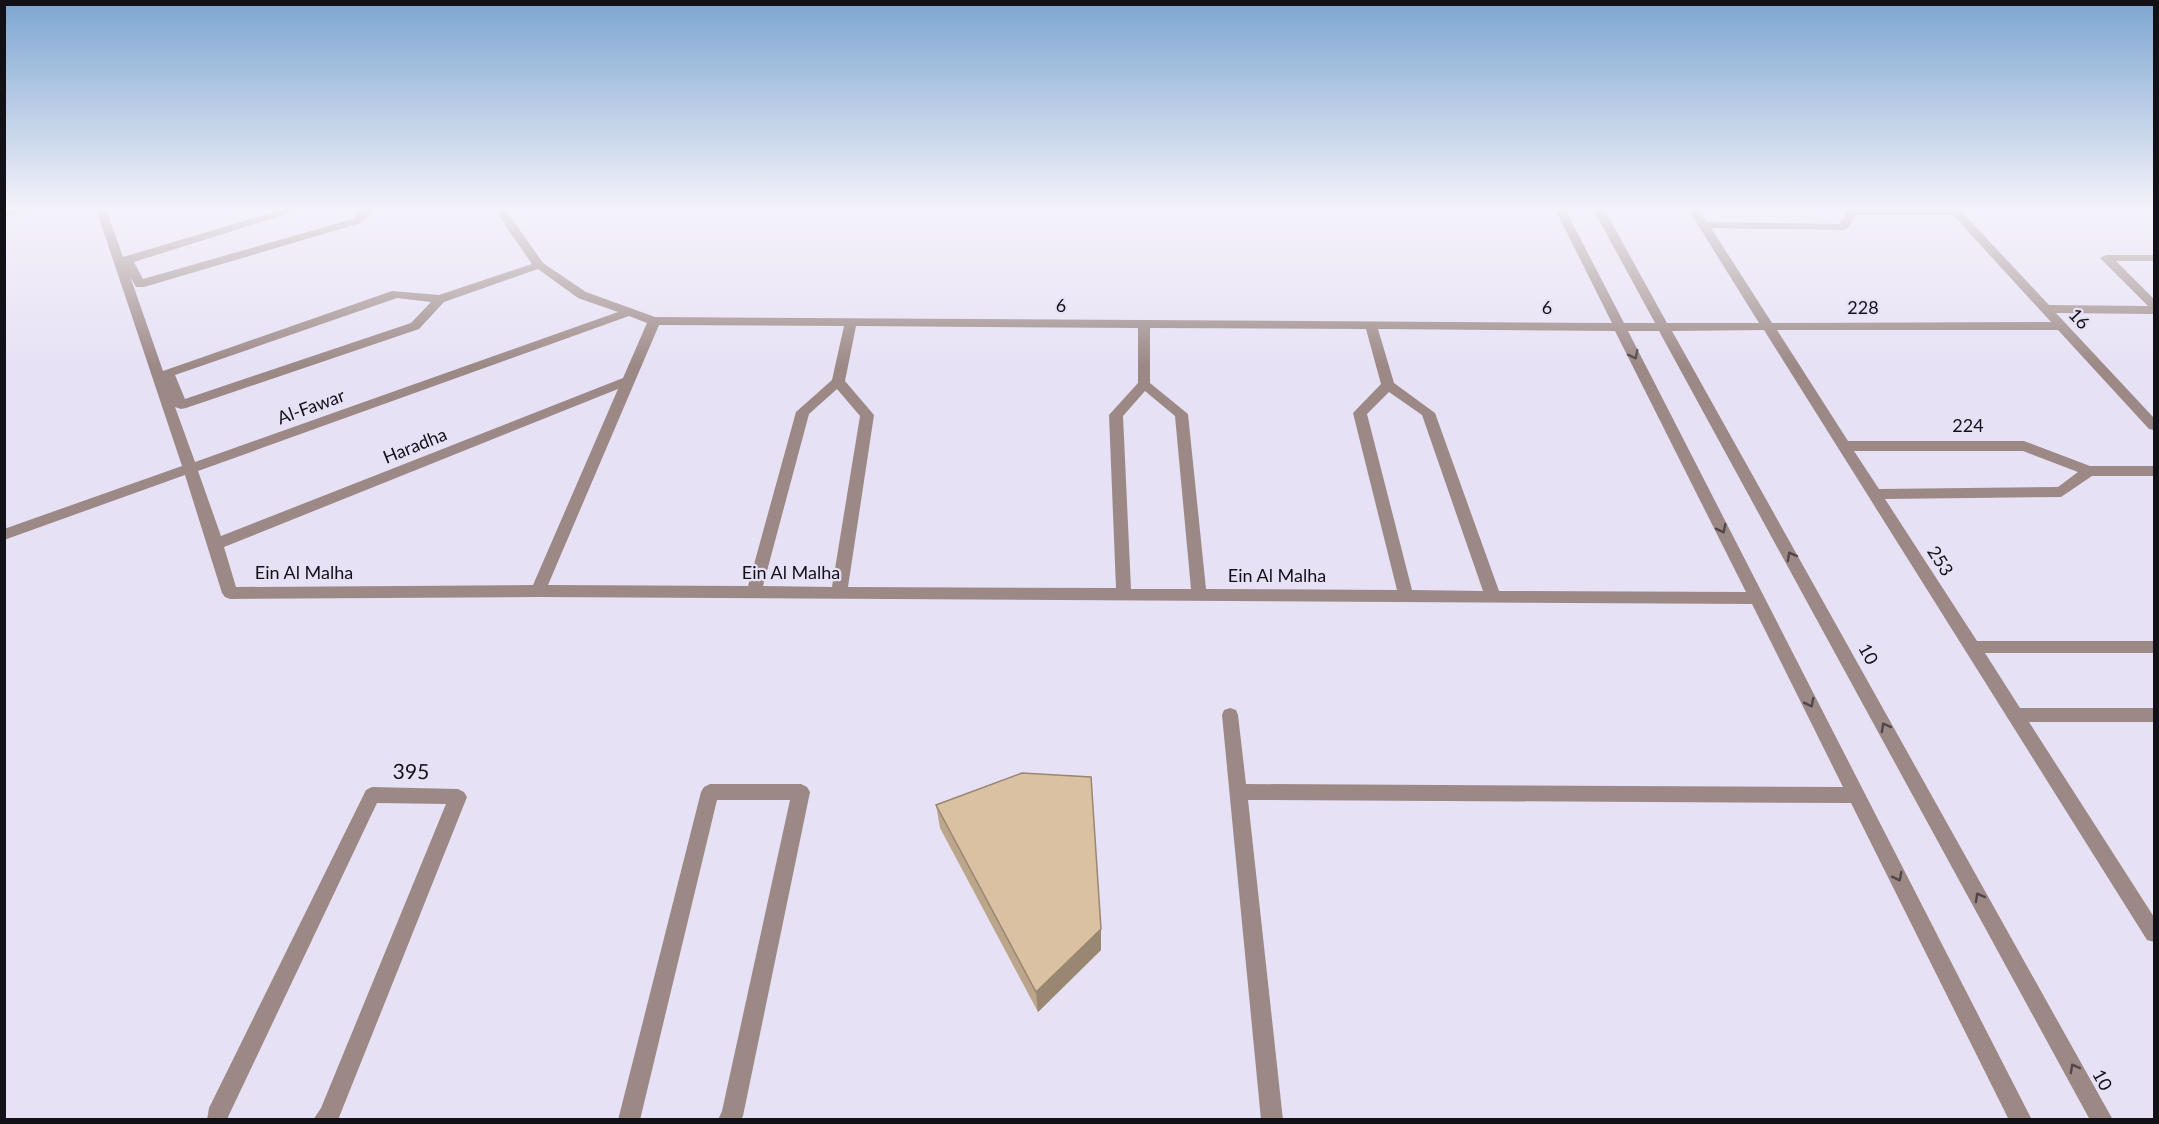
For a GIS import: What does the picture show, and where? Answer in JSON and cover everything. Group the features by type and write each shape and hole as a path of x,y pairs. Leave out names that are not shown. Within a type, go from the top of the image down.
{"street":[{"name":"Ein Al Malha","path":"119,261 191,469 230,593 538,591 1756,598"},
{"path":"129,261 140,284 218,261"},
{"name":"6","path":"537,261 582,295 654,321 1665,327"},
{"path":"1586,261 2021,1119"},
{"name":"10","path":"1628,261 2102,1119"},
{"name":"253","path":"1726,261 2154,933"},
{"name":"16","path":"2001,261 2154,426"},
{"path":"2110,261 2154,305"},
{"path":"440,298 415,326 182,405 168,373 396,294 440,298 539,265"},
{"path":"2045,309 2154,310"},
{"name":"Al-Fawar","path":"4,535 629,312"},
{"path":"538,591 626,381 654,321"},
{"path":"754,593 803,412 838,382 851,322"},
{"path":"1124,594 1116,415 1144,384 1144,324"},
{"path":"1371,325 1388,385 1428,413 1492,596"},
{"name":"228","path":"1665,327 2060,326"},
{"name":"Haradha","path":"216,544 626,381"},
{"path":"838,382 867,415 839,593"},
{"path":"1144,384 1181,414 1200,595"},
{"path":"1388,385 1360,413 1406,596"},
{"name":"224","path":"1844,446 2024,446 2089,471 2154,471"},
{"path":"1874,494 2061,492 2089,471"},
{"path":"1972,647 2154,647"},
{"path":"1230,715 1272,1119"},
{"path":"2015,715 2154,715"},
{"path":"629,1119 710,792 801,792 732,1116 729,1119"},
{"path":"1238,792 1857,795"},
{"name":"395","path":"218,1119 217,1116 372,795 458,797 329,1116 324,1119"}],"building":[{"path":"1022,773 1091,777 1101,929 1036,992 936,805"}]}
